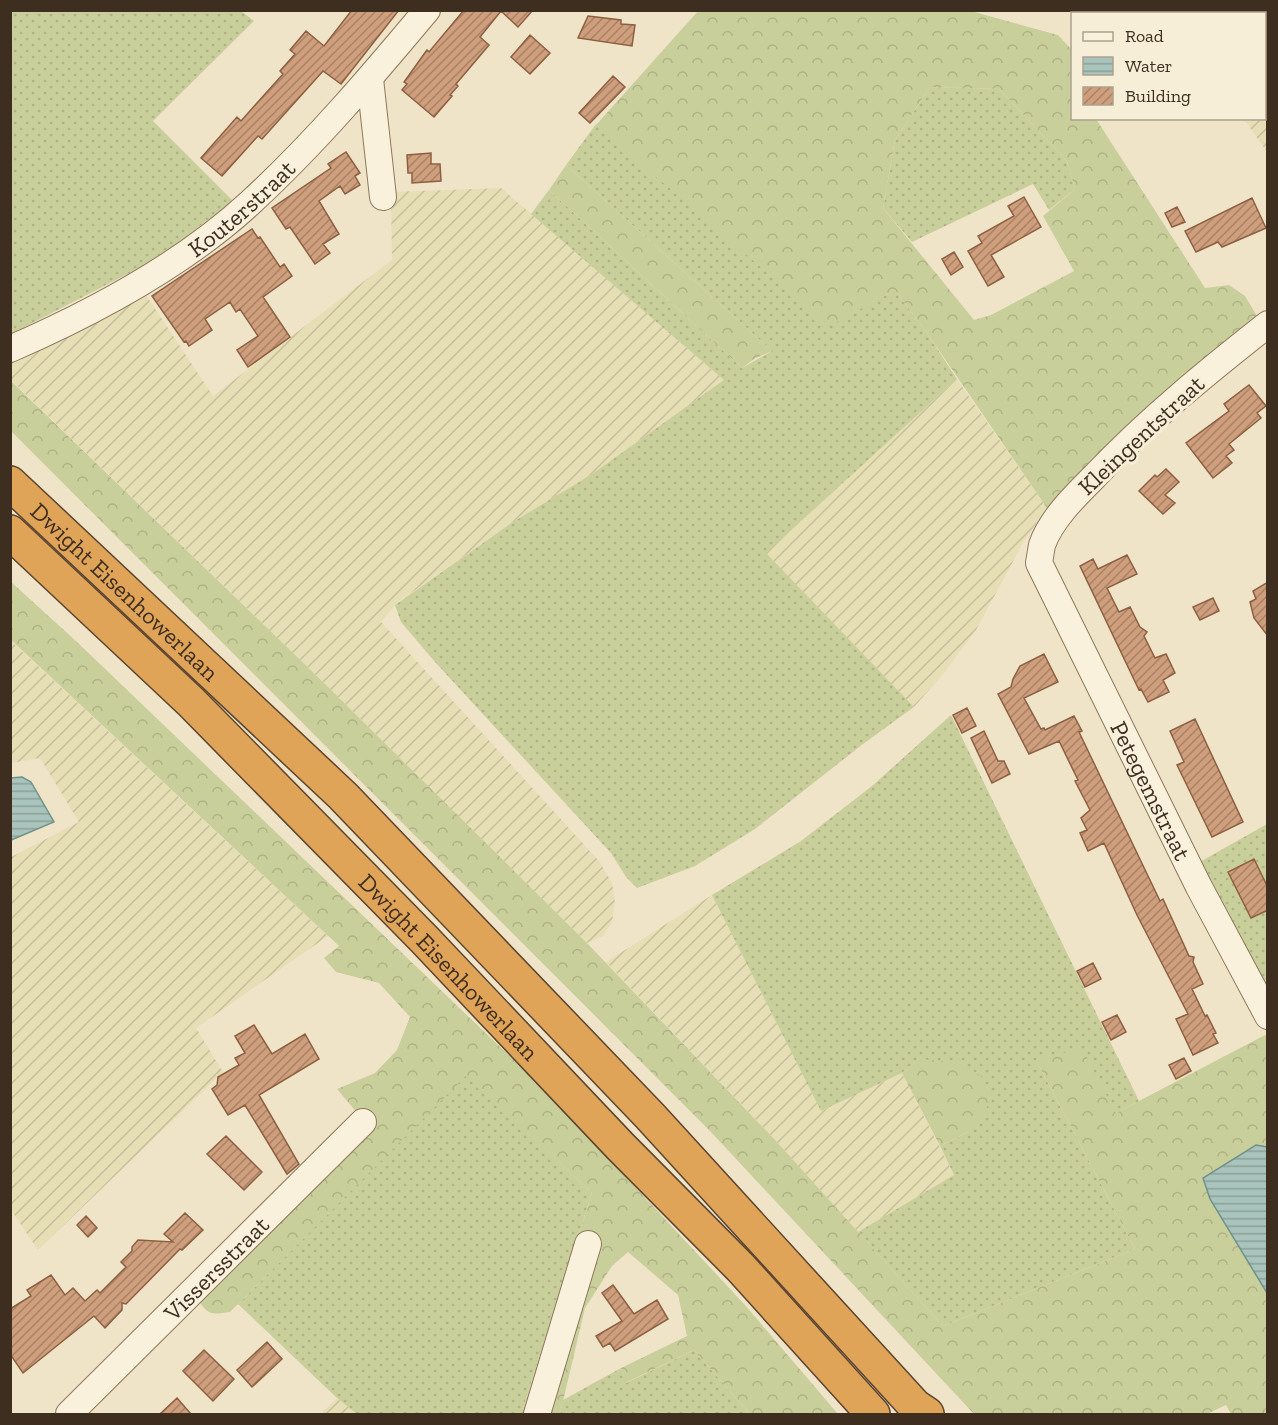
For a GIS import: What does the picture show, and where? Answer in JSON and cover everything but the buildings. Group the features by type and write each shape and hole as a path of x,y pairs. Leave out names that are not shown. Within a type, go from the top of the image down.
{"highway":[{"path":"10,458 62,511 81,550"},
{"name":"Dwight Eisenhowerlaan","path":"10,483 343,796 650,1116 921,1412"},
{"name":"Dwight Eisenhowerlaan","path":"10,532 191,702 399,914 620,1146 740,1267 873,1414"}],"street":[{"name":"Kouterstraat","path":"10,349 108,302 207,238 250,203 315,140 370,79 427,10"},
{"path":"370,79 383,197"},
{"name":"Kleingentstraat","path":"1039,563 1043,544 1055,522 1080,490 1134,435 1215,365 1268,324"},
{"name":"Petegemstraat","path":"1039,563 1199,887 1268,1016"},
{"name":"Vissersstraat","path":"69,1414 363,1122"},
{"path":"537,1414 588,1244"}],"shaded area":[{"path":"1267,11 1267,152 1245,120 1266,120 1266,12 1169,12"},
{"path":"501,188 725,380 592,474 513,522 398,602 381,622 599,861 612,883 615,902 612,922 603,936 587,943 321,680 11,380 10,360 144,292 213,396 392,260 391,192"},
{"path":"957,379 1047,508 1024,541 976,630 944,673 914,707 765,553"},
{"path":"10,640 328,936 196,1028 223,1072 38,1250 11,1210 11,857 79,822 40,758 11,763"},
{"path":"712,895 821,1111 902,1073 954,1175 858,1232 776,1141 606,962"},
{"path":"337,1398 357,1414 321,1414"}],"green space":[{"path":"11,11 241,11 254,21 153,121 233,201 141,267 11,334"},
{"path":"698,11 971,11 1058,35 1071,49 1071,120 1097,120 1205,288 1229,285 1245,296 1260,321 1130,427 1047,508 895,290 829,326 596,125","holes":["930,87 999,89 1067,161 1075,189 1043,216 1074,271 991,315 974,320 883,208 895,140"]},
{"path":"930,87 999,89 1067,161 1075,189 1049,210 1033,184 912,242 883,208 895,140"},
{"path":"596,124 829,325 895,290 957,379 766,553 914,707 755,829 695,866 637,888 626,877 611,853 435,662 401,622 395,605 513,522 592,474 724,380 531,214 549,190 742,368 772,351 566,165"},
{"path":"566,165 772,351 754,359 742,368 549,190"},
{"path":"10,380 321,680 587,943 776,1141 943,1326 1135,1249 1036,1060 1082,1048 1116,1113 1265,1035 1268,1039 1267,1147 1255,1145 1210,1199 1267,1293 1267,1414 1231,1414 1226,1405 1207,1414 974,1414 710,1131 11,431"},
{"path":"10,581 77,642 541,1086 745,1305 838,1414 750,1414 694,1350 625,1383 621,1368 687,1336 678,1295 628,1252 612,1266 585,1308 560,1414 521,1414 592,1193 466,1076 230,1312 214,1313 204,1308 197,1298 369,1127 337,1089 375,1073 397,1050 410,1017 379,983 336,972 324,958 339,946 11,640"},
{"path":"951,715 1139,1101 1116,1113 1036,1060 1135,1249 943,1326 858,1232 954,1175 940,1146 968,1132 919,1059 902,1073 821,1111 712,895 801,841 872,786"},
{"path":"1267,824 1267,994 1198,863"},
{"path":"919,1059 961,1063 982,1077 991,1096 984,1115 968,1132 940,1146 902,1073"},
{"path":"466,1075 592,1193 521,1414 357,1414 337,1398 238,1304"},
{"path":"694,1350 750,1414 560,1414 563,1400 621,1368 626,1383"}],"water":[{"path":"22,777 31,782 54,822 11,840 11,778"},
{"path":"1256,1145 1267,1147 1267,1293 1210,1199 1203,1178"}]}
